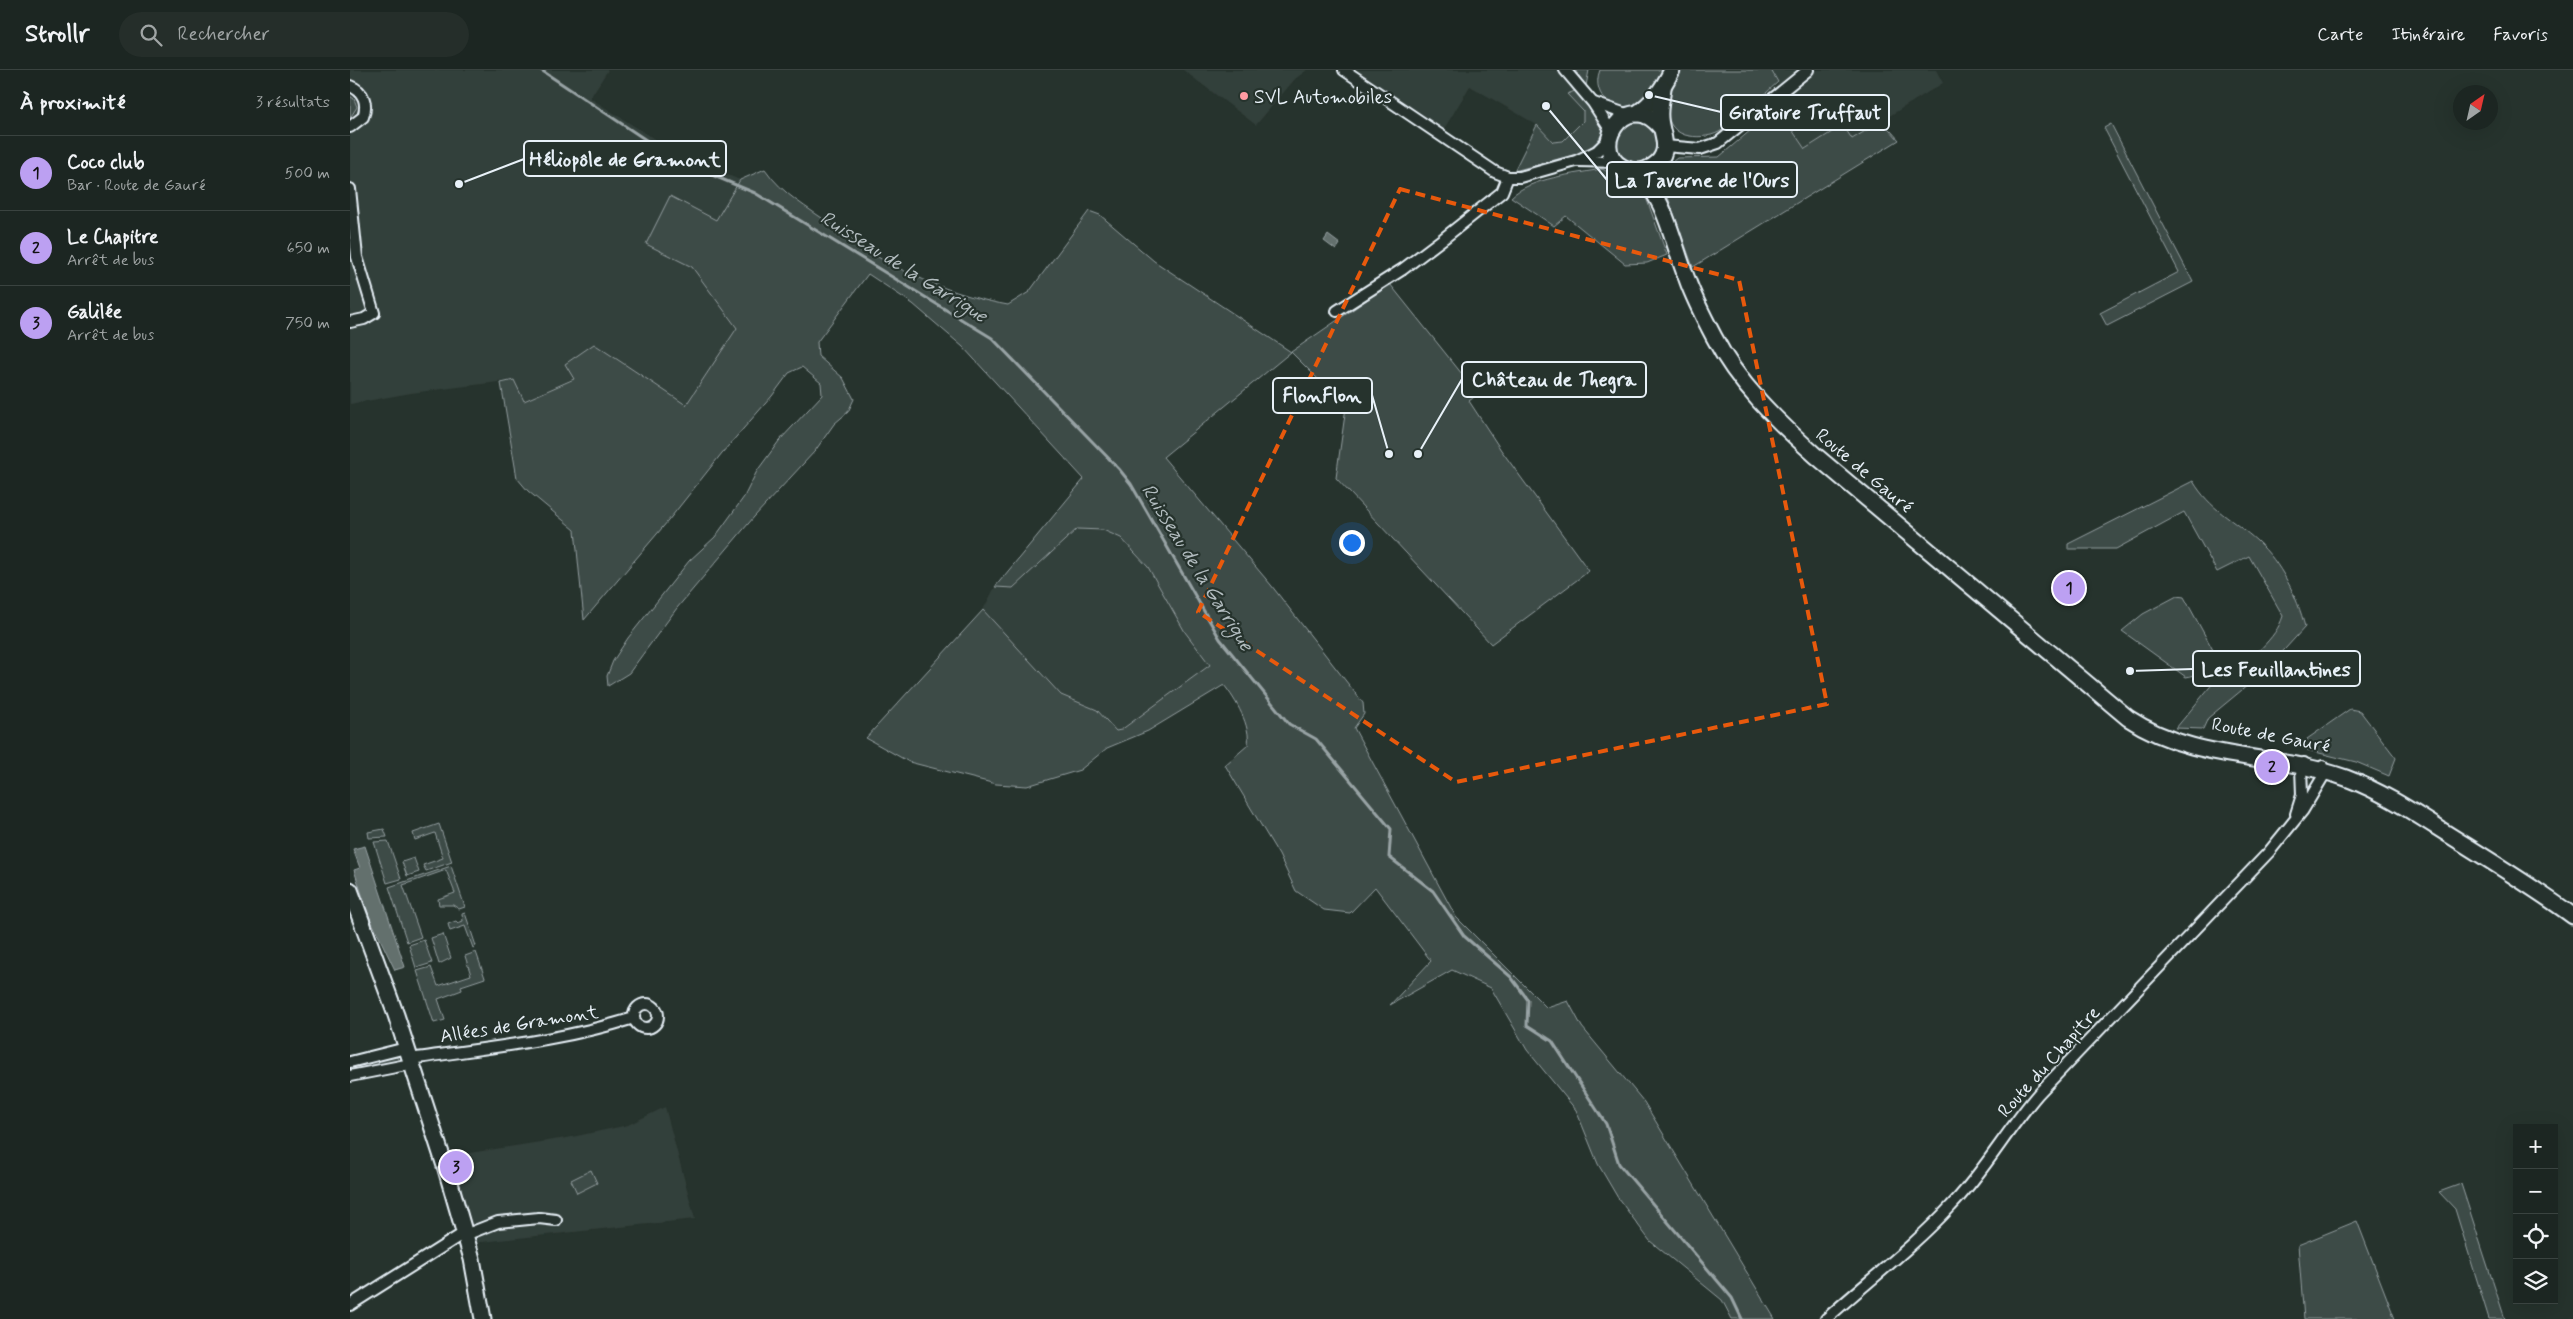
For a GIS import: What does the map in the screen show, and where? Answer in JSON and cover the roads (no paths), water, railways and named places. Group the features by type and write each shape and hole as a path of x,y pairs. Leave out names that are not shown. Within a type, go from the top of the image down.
{"street":[{"path":"1344,70 1489,168 1508,177 1520,177 1576,161 1597,151 1610,136 1618,121 1650,104 1663,88 1672,70"},
{"path":"1566,70 1593,103 1610,136 1612,156 1616,162"},
{"path":"1666,146 1700,148 1718,144 1808,70"},
{"path":"350,86 360,92 363,97 365,110 358,122 350,126"},
{"path":"1576,161 1616,162 1634,171 1648,169 1659,161 1666,146 1660,116 1663,88"},
{"path":"1593,103 1632,115 1650,118 1661,128"},
{"name":"Route de Gauré","path":"1659,161 1657,178 1660,204"},
{"name":"Route de Gauré","path":"1634,171 1653,189 1687,280 1715,339 1742,380 1767,409 1816,455 2140,726 2176,743 2197,749 2324,768 2378,791 2486,857 2573,916"},
{"path":"1337,311 1403,268 1444,238 1502,192 1508,177"},
{"path":"350,190 357,257 374,313 364,319 350,322"},
{"name":"Route du Chapitre","path":"2294,822 2302,795 2304,764"},
{"name":"Route du Chapitre","path":"1826,1319 1951,1207 1986,1166 2020,1114 2269,852 2294,822 2324,768"},
{"path":"350,890 373,949 446,1169 475,1273 483,1319"},
{"name":"Allées de Gramont","path":"409,1057 504,1048 602,1028 634,1018"},
{"path":"350,1062 409,1057"},
{"path":"350,1076 409,1057"},
{"path":"351,1305 464,1234 498,1222 539,1218 556,1220"}],"waterway":[{"name":"Ruisseau de la Garrigue","path":"541,70 676,160 755,193 992,338 1119,469 1131,484 1220,639 1289,724 1316,739 1391,829 1389,857 1433,891 1464,936 1511,977 1528,1000 1527,1025 1552,1041 1606,1124 1619,1164 1732,1298 1742,1319"}],"place":[{"name":"Giratoire Truffaut","path":"1649,95"},
{"name":"SVL Automobiles","path":"1244,96"},
{"name":"La Taverne de l'Ours","path":"1546,106"},
{"name":"Héliopôle de Gramont","path":"459,184"},
{"name":"FlonFlon","path":"1389,454"},
{"name":"Château de Thegra","path":"1418,454"},
{"name":"Coco club","path":"2069,588"},
{"name":"Les Feuillantines","path":"2130,671"},
{"name":"Le Chapitre","path":"2272,767"},
{"name":"Galilée","path":"456,1167"}]}
